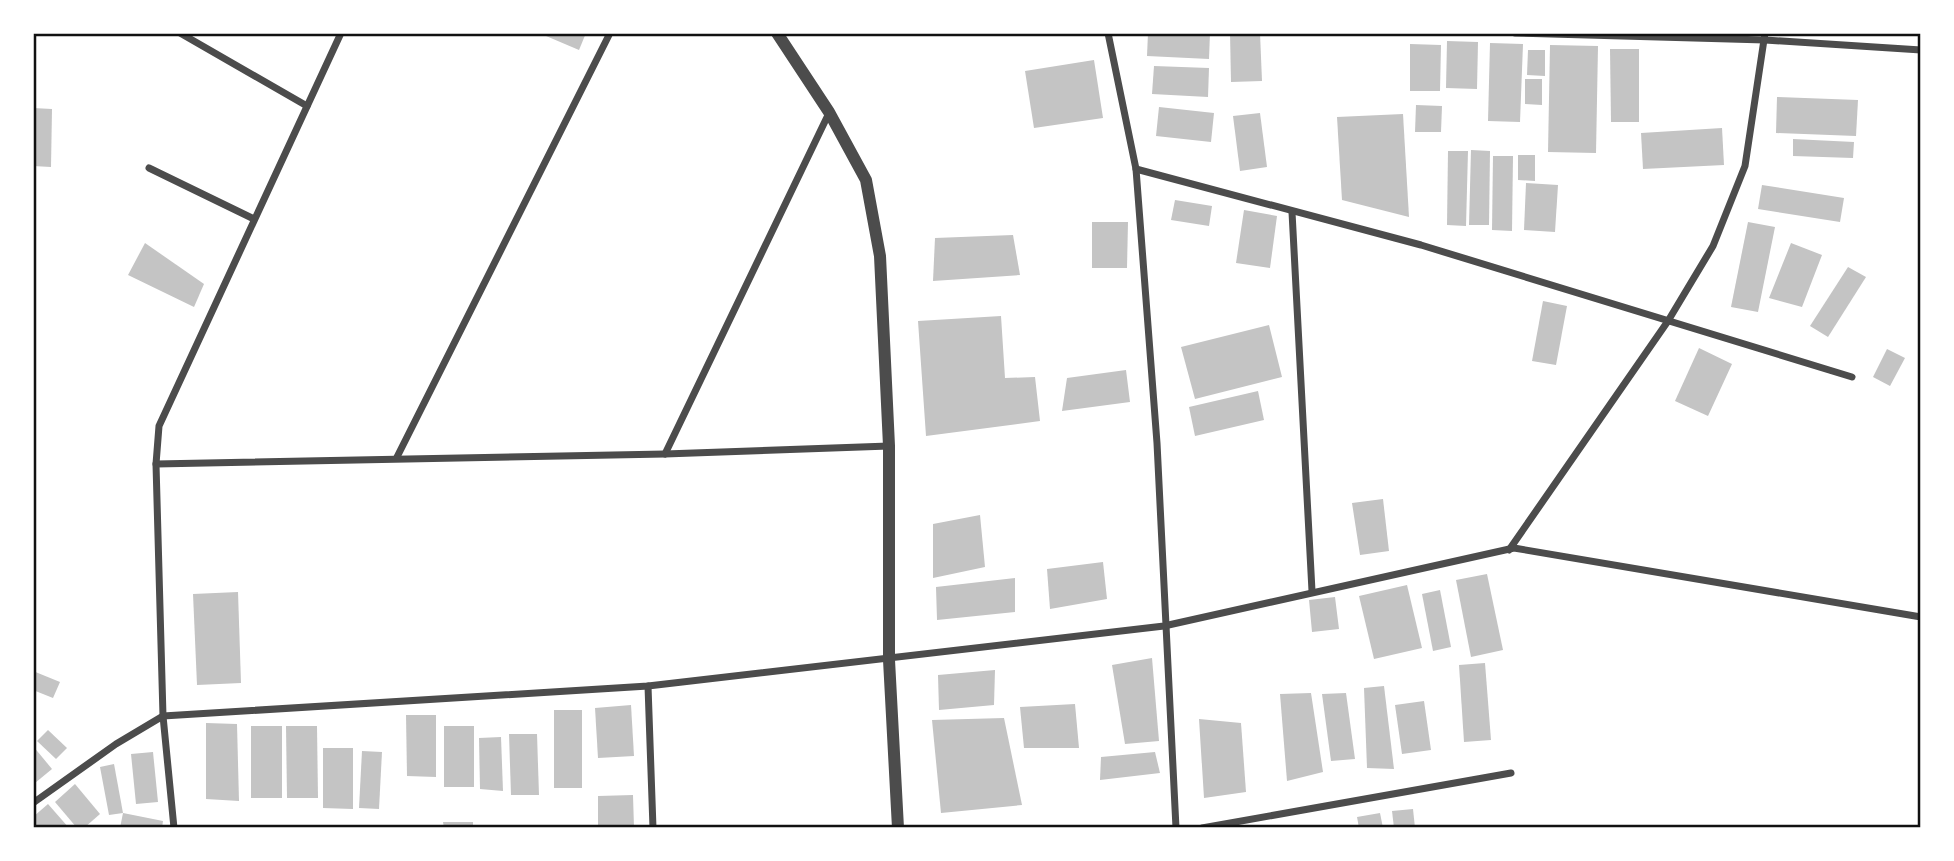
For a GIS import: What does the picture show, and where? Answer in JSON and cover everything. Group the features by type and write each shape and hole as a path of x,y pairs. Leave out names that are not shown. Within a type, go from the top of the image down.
{"street":[{"path":"180,33 306,106"},
{"path":"174,828 163,716 156,464 159,426 341,33"},
{"path":"397,457 610,33"},
{"path":"777,33 829,113 866,180 880,256 889,446 889,660 898,828"},
{"path":"1108,33 1136,170 1157,443 1176,828"},
{"path":"1515,33 1765,37 1921,50"},
{"path":"1511,549 1668,321 1713,246 1745,166 1765,37"},
{"path":"665,454 829,113"},
{"path":"149,168 254,219"},
{"path":"1136,170 1421,246 1852,377"},
{"path":"1292,212 1312,592"},
{"path":"156,464 397,457 665,454 889,446"},
{"path":"33,803 116,744 163,716 648,685 889,660 1164,626 1511,549 1921,617"},
{"path":"648,685 653,828"},
{"path":"1202,828 1511,773"}],"building":[{"path":"539,33 586,33 579,50"},
{"path":"1148,33 1210,33 1209,59 1147,56"},
{"path":"1230,33 1260,33 1262,81 1231,82"},
{"path":"1447,41 1478,42 1477,89 1446,88"},
{"path":"1490,43 1523,44 1520,122 1488,121"},
{"path":"1410,44 1441,45 1440,91 1410,91"},
{"path":"1550,45 1598,46 1596,153 1548,152"},
{"path":"1610,49 1639,49 1639,122 1611,122"},
{"path":"1528,50 1545,50 1545,76 1527,75"},
{"path":"1094,60 1103,118 1034,128 1025,71"},
{"path":"1154,66 1209,68 1208,97 1152,94"},
{"path":"1525,79 1542,79 1542,105 1525,104"},
{"path":"1777,97 1858,100 1856,136 1776,133"},
{"path":"1416,105 1442,106 1441,132 1415,132"},
{"path":"1159,107 1214,113 1211,142 1156,136"},
{"path":"33,108 52,109 51,167 33,166"},
{"path":"1260,113 1267,167 1240,171 1233,116"},
{"path":"1403,114 1409,217 1342,200 1337,117"},
{"path":"1722,128 1724,165 1643,169 1641,133"},
{"path":"1793,139 1854,142 1853,158 1793,156"},
{"path":"1471,150 1490,151 1489,225 1469,225"},
{"path":"1448,151 1468,151 1466,226 1447,225"},
{"path":"1518,155 1535,155 1535,181 1518,180"},
{"path":"1493,156 1513,156 1512,231 1492,230"},
{"path":"1526,183 1558,185 1555,232 1524,230"},
{"path":"1762,185 1844,198 1840,222 1758,209"},
{"path":"1175,200 1212,206 1209,226 1171,220"},
{"path":"1244,210 1277,216 1270,268 1236,263"},
{"path":"1092,222 1128,222 1127,268 1092,268"},
{"path":"1748,222 1775,227 1758,312 1731,307"},
{"path":"1013,235 1020,275 933,281 935,238"},
{"path":"145,243 204,284 194,307 128,275"},
{"path":"1791,243 1822,255 1802,307 1769,298"},
{"path":"1848,267 1866,277 1828,337 1810,326"},
{"path":"1543,301 1567,306 1556,365 1532,361"},
{"path":"1001,316 1005,378 1035,377 1040,421 926,436 918,321"},
{"path":"1269,325 1282,377 1195,399 1181,347"},
{"path":"1699,348 1732,364 1708,416 1675,401"},
{"path":"1887,349 1905,358 1890,386 1873,377"},
{"path":"1126,370 1130,402 1062,411 1067,378"},
{"path":"1258,391 1264,420 1195,436 1189,407"},
{"path":"1383,499 1389,551 1360,555 1352,503"},
{"path":"980,515 985,567 933,578 933,524"},
{"path":"1103,562 1107,599 1050,609 1047,569"},
{"path":"1487,574 1503,650 1471,657 1456,580"},
{"path":"1015,578 1015,612 937,620 936,587"},
{"path":"1407,585 1422,648 1374,659 1359,596"},
{"path":"1440,590 1451,647 1433,651 1422,594"},
{"path":"238,592 241,683 197,685 193,594"},
{"path":"1335,597 1339,629 1312,632 1309,600"},
{"path":"1152,658 1159,741 1125,744 1112,665"},
{"path":"1485,663 1491,740 1464,742 1459,665"},
{"path":"995,670 994,705 939,710 938,675"},
{"path":"33,671 60,682 53,698 33,690"},
{"path":"1384,686 1394,769 1367,768 1364,688"},
{"path":"1311,693 1323,772 1287,781 1280,694"},
{"path":"1346,693 1355,759 1331,761 1322,694"},
{"path":"1424,701 1431,750 1402,754 1395,705"},
{"path":"1075,704 1079,748 1024,748 1020,707"},
{"path":"631,705 634,756 598,758 595,708"},
{"path":"554,710 582,710 582,788 554,788"},
{"path":"406,715 436,715 436,777 407,776"},
{"path":"1004,718 1022,805 941,813 932,720"},
{"path":"1199,719 1241,723 1246,792 1204,798"},
{"path":"206,723 237,724 239,801 206,799"},
{"path":"251,726 282,726 282,798 251,798"},
{"path":"286,726 317,726 318,798 287,798"},
{"path":"444,726 474,726 474,787 444,787"},
{"path":"48,730 67,748 56,759 37,741"},
{"path":"509,734 537,734 539,795 511,795"},
{"path":"501,737 503,791 480,789 479,738"},
{"path":"33,746 52,769 35,783 33,781"},
{"path":"323,748 353,748 353,809 323,808"},
{"path":"362,751 382,752 379,809 359,808"},
{"path":"153,752 158,802 136,804 131,754"},
{"path":"1155,752 1160,773 1100,780 1101,757"},
{"path":"114,764 123,813 109,815 100,767"},
{"path":"75,784 100,814 84,828 77,828 55,802"},
{"path":"633,795 634,828 598,828 598,796"},
{"path":"48,804 69,828 33,828 33,817"},
{"path":"1413,809 1415,828 1394,828 1392,811"},
{"path":"123,813 163,821 162,828 120,828"},
{"path":"1380,813 1383,828 1359,828 1357,817"},
{"path":"443,822 473,822 473,828 444,828"},
{"path":"561,825 591,825 591,828 561,828"}]}
